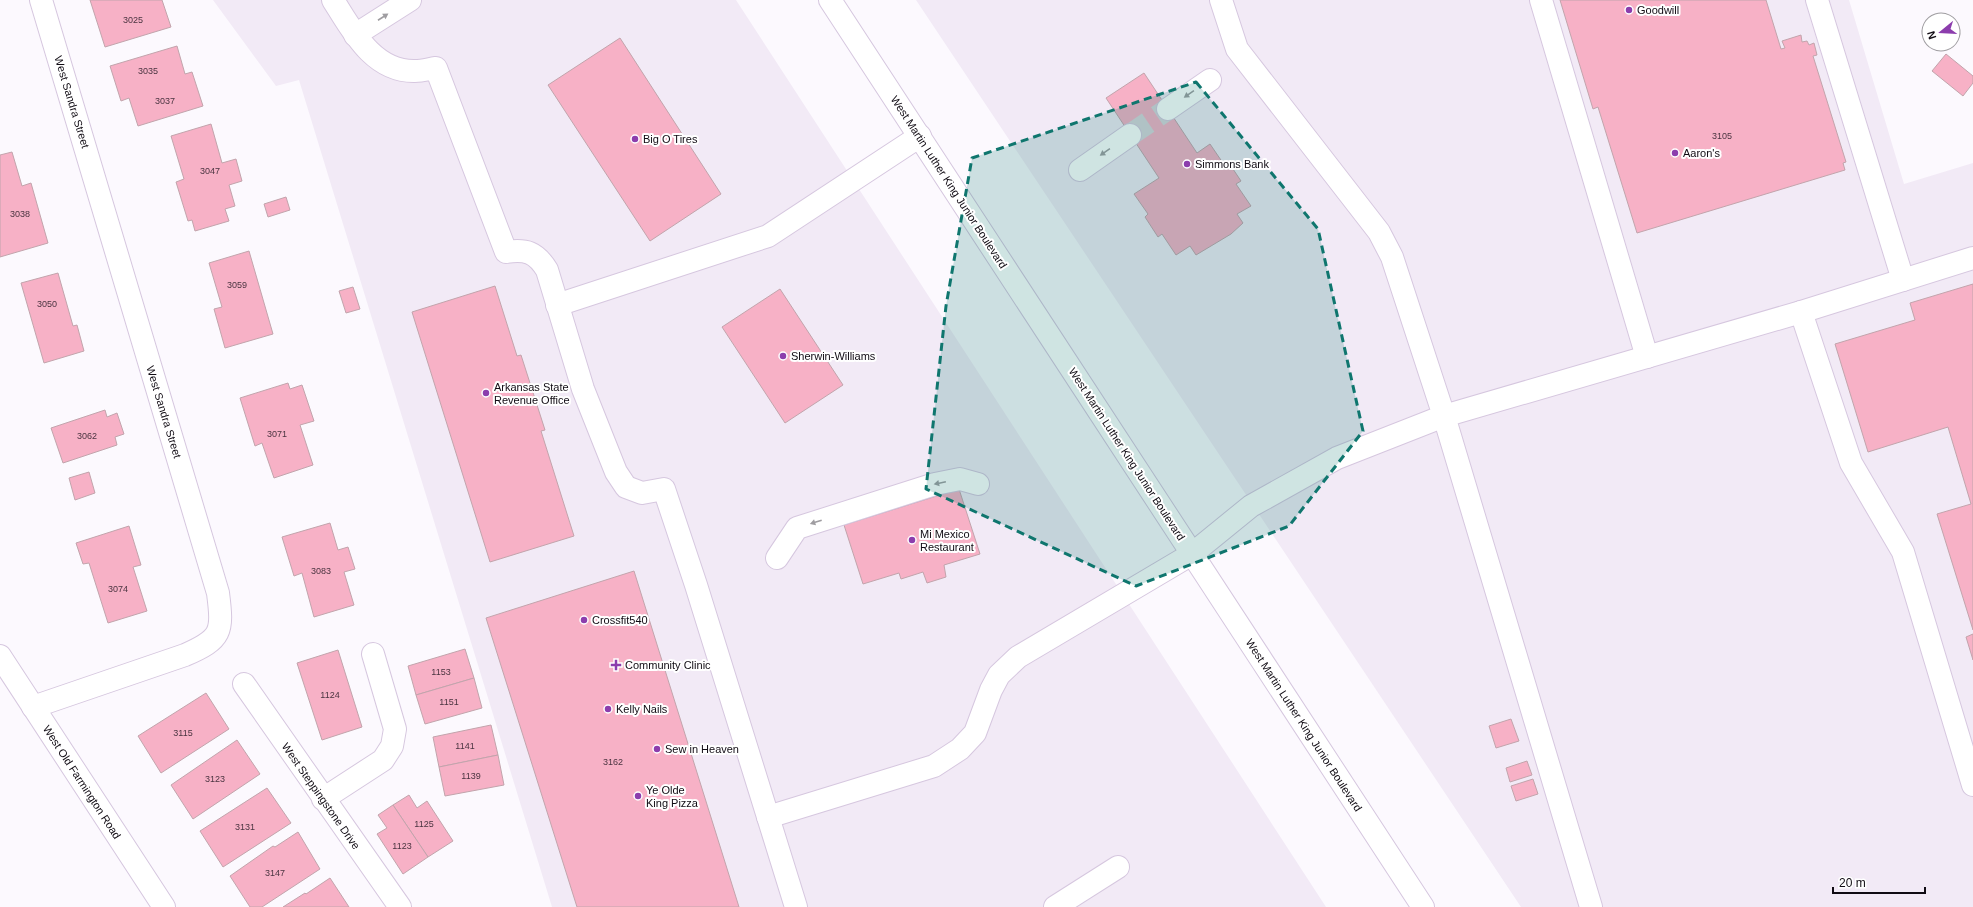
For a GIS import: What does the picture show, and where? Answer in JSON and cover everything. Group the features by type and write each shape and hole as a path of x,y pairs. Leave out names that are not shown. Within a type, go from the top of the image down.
{"main road":[{"name":"West Sandra Street","path":"33,707 185,656 204,647 217,636 221,617 218,593 41,0"},
{"path":"333,0 355,35 372,55 392,66 414,71 436,68 506,252 519,250 530,253 540,259 547,270 583,389 616,472 626,487 642,493 664,489 698,592 796,907"},
{"path":"355,35 410,0"},
{"name":"West Martin Luther King Junior Boulevard","path":"830,0 1423,907"},
{"path":"1221,0 1237,49 1380,232 1392,257 1444,416 1591,907"},
{"path":"1541,0 1647,357"},
{"path":"1817,0 1903,280"},
{"path":"1168,109 1210,80"},
{"path":"1080,170 1130,135"},
{"path":"557,305 768,236 920,136"},
{"path":"768,818 934,766 960,749 975,733 991,690 999,675 1018,657 1192,554 1250,506 1337,458 1444,416 1801,312 1973,258"},
{"path":"1801,312 1851,463 1903,552 1973,784"},
{"path":"777,558 798,528 935,484 960,479 978,484"},
{"path":"323,799 383,760 392,746 394,729 373,654"},
{"name":"West Old Farmington Road","path":"0,656 164,907"},
{"name":"West Steppingstone Drive","path":"244,684 400,907"},
{"path":"1055,907 1118,867"}],"highlighted area":[{"path":"1196,82 1318,229 1363,431 1289,526 1136,586 926,489 946,306 972,158"}],"shaded area":[{"path":"213,0 736,0 1326,907 552,907 299,80 276,86"},
{"path":"916,0 1849,0 1904,184 1973,163 1973,907 1521,907"}],"building":[{"path":"90,0 162,0 171,27 105,47"},
{"path":"1560,0 1766,0 1781,49 1785,48 1782,41 1801,35 1802,42 1807,41 1809,45 1814,43 1817,55 1813,56 1846,162 1843,163 1845,170 1637,233 1598,107 1593,109"},
{"name":"Big O Tires","path":"620,38 721,194 650,241 548,85"},
{"path":"177,46 185,74 192,72 203,106 138,126 129,98 121,101 110,66"},
{"path":"1946,54 1973,76 1973,83 1963,96 1932,71"},
{"name":"Simmons Bank","path":"1144,73 1197,153 1210,144 1225,166 1229,163 1241,181 1236,184 1251,206 1237,214 1243,223 1231,234 1196,255 1190,246 1176,255 1162,234 1158,237 1145,217 1148,214 1134,194 1159,178 1106,98"},
{"path":"211,124 222,163 236,159 242,181 229,185 235,206 225,209 229,221 195,231 192,220 188,221 176,182 184,179 171,136"},
{"path":"12,152 22,186 31,183 48,243 0,257 0,155"},
{"path":"286,197 290,210 268,217 264,204"},
{"path":"249,251 273,334 225,348 214,309 222,307 209,263"},
{"path":"58,273 73,326 77,325 84,351 44,363 21,283"},
{"path":"1973,284 1973,630 1937,514 1971,504 1948,427 1868,452 1835,344 1915,320 1910,303"},
{"name":"Arkansas State Revenue Office","path":"495,286 517,356 521,355 545,430 541,431 574,536 490,562 412,312"},
{"path":"353,287 360,309 346,313 339,291"},
{"name":"Sherwin-Williams","path":"780,289 843,385 785,423 722,327"},
{"path":"288,383 290,389 302,385 314,421 300,425 313,465 274,478 262,443 255,446 240,398"},
{"path":"105,410 107,417 117,413 124,434 115,437 117,445 63,463 51,428"},
{"path":"89,472 95,493 75,500 69,478"},
{"name":"Mi Mexico Restaurant","path":"959,489 980,554 944,565 946,577 927,583 923,572 901,579 899,573 863,584 844,525"},
{"path":"330,523 338,550 348,547 355,569 344,572 354,605 314,617 302,573 294,576 282,537"},
{"path":"129,526 141,565 133,567 147,611 108,623 89,563 83,564 76,543"},
{"path":"634,571 739,907 577,907 486,618"},
{"path":"1973,634 1973,660 1966,637"},
{"path":"465,649 474,678 416,695 408,666"},
{"path":"338,650 362,727 322,740 297,663"},
{"path":"474,678 482,708 425,724 416,695"},
{"path":"206,693 229,729 161,773 138,736"},
{"path":"1511,719 1519,741 1496,748 1489,726"},
{"path":"491,725 498,755 439,767 433,737"},
{"path":"237,740 260,774 193,819 171,785"},
{"path":"498,755 504,785 445,796 439,767"},
{"path":"1527,761 1532,775 1510,782 1506,768"},
{"path":"1533,779 1538,794 1516,801 1511,786"},
{"path":"267,788 291,823 223,867 200,831"},
{"path":"409,795 417,808 427,801 453,841 428,857 393,805"},
{"path":"393,805 428,857 403,874 377,834 387,828 378,815"},
{"path":"298,832 320,869 262,907 250,907 230,876 273,846 275,847"},
{"path":"330,878 349,907 283,907 305,893 306,894"}],"tunnel":[{"path":"1130,135 1168,109"}],"place":[{"name":"Goodwill","path":"1629,10"},
{"name":"Big O Tires","path":"635,139"},
{"name":"Aaron's","path":"1675,153"},
{"name":"Simmons Bank","path":"1187,164"},
{"name":"Sherwin-Williams","path":"783,356"},
{"name":"Arkansas State Revenue Office","path":"486,393"},
{"name":"Mi Mexico Restaurant","path":"912,540"},
{"name":"Crossfit540","path":"584,620"},
{"name":"Community Clinic","path":"616,665"},
{"name":"Kelly Nails","path":"608,709"},
{"name":"Sew in Heaven","path":"657,749"},
{"name":"Ye Olde King Pizza","path":"638,796"}]}
